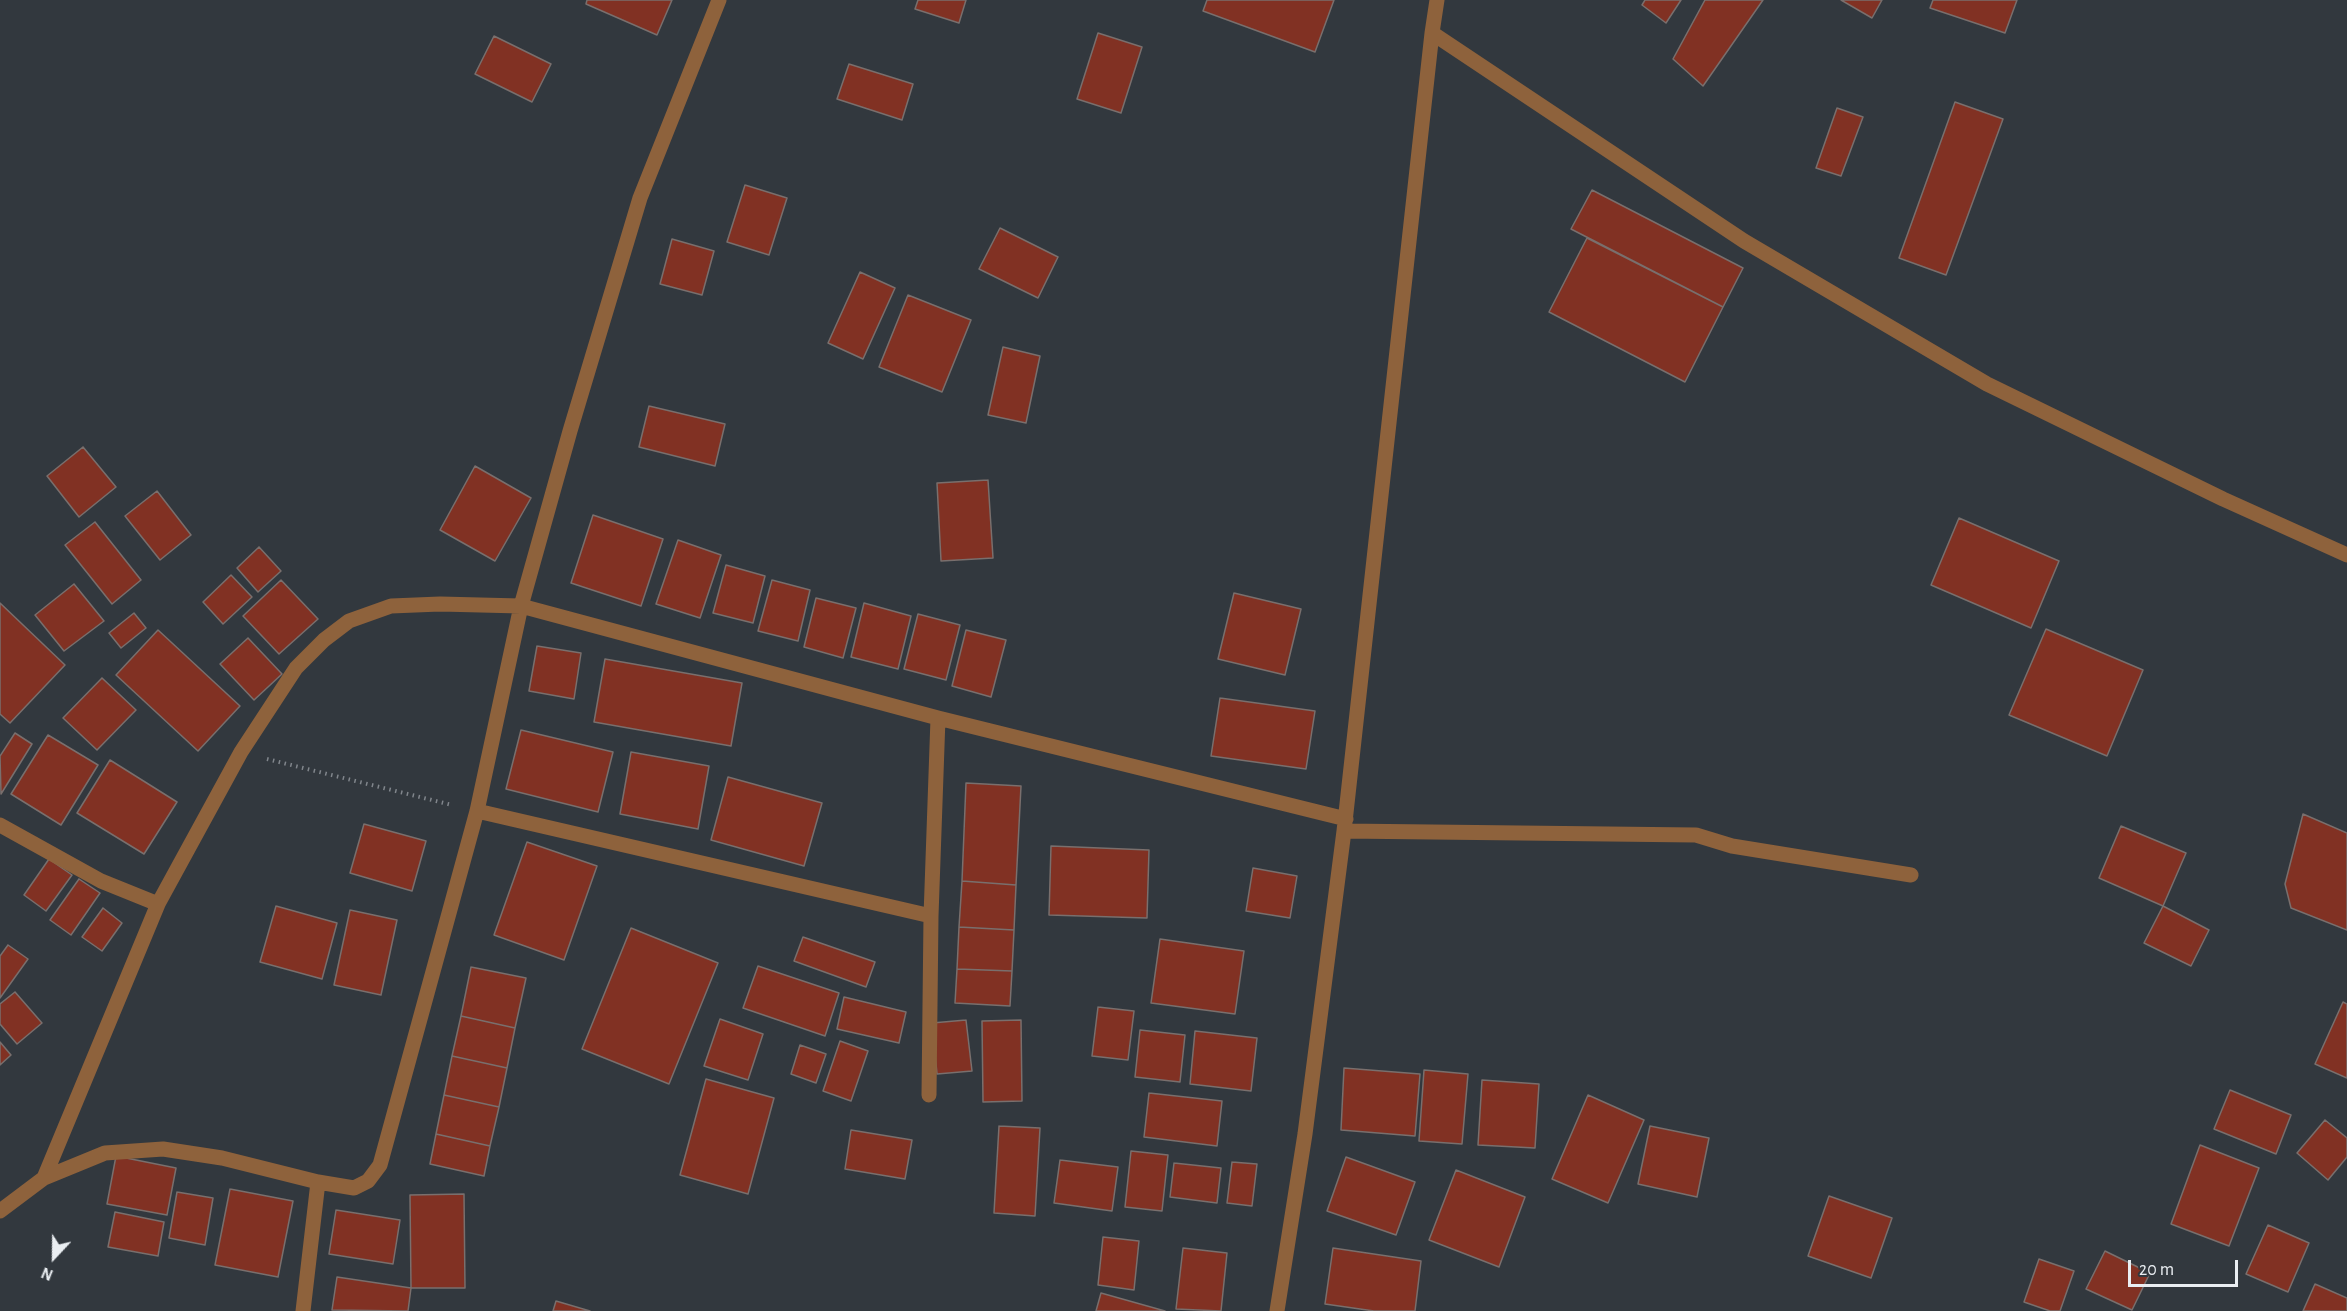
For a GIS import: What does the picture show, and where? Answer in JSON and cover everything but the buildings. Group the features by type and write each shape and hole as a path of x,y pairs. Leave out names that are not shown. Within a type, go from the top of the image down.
{"street":[{"path":"0,1211 44,1178 105,1153 163,1149 222,1158 318,1182 354,1188 368,1181 380,1165 477,811 521,606 570,431 640,198 719,0"},
{"path":"1277,1311 1305,1134 1345,825 1437,0"},
{"path":"1432,33 1744,241 1987,384 2223,499 2347,555"},
{"path":"44,1178 158,904 241,752 296,668 324,640 349,621 391,606 440,604 521,606 1345,825 1696,835 1732,846 1911,875"},
{"path":"928,1095 938,718"},
{"path":"477,811 931,916"},
{"path":"0,825 101,880 158,904"},
{"path":"303,1311 318,1182"}],"path":[{"path":"241,752 477,811"}]}
